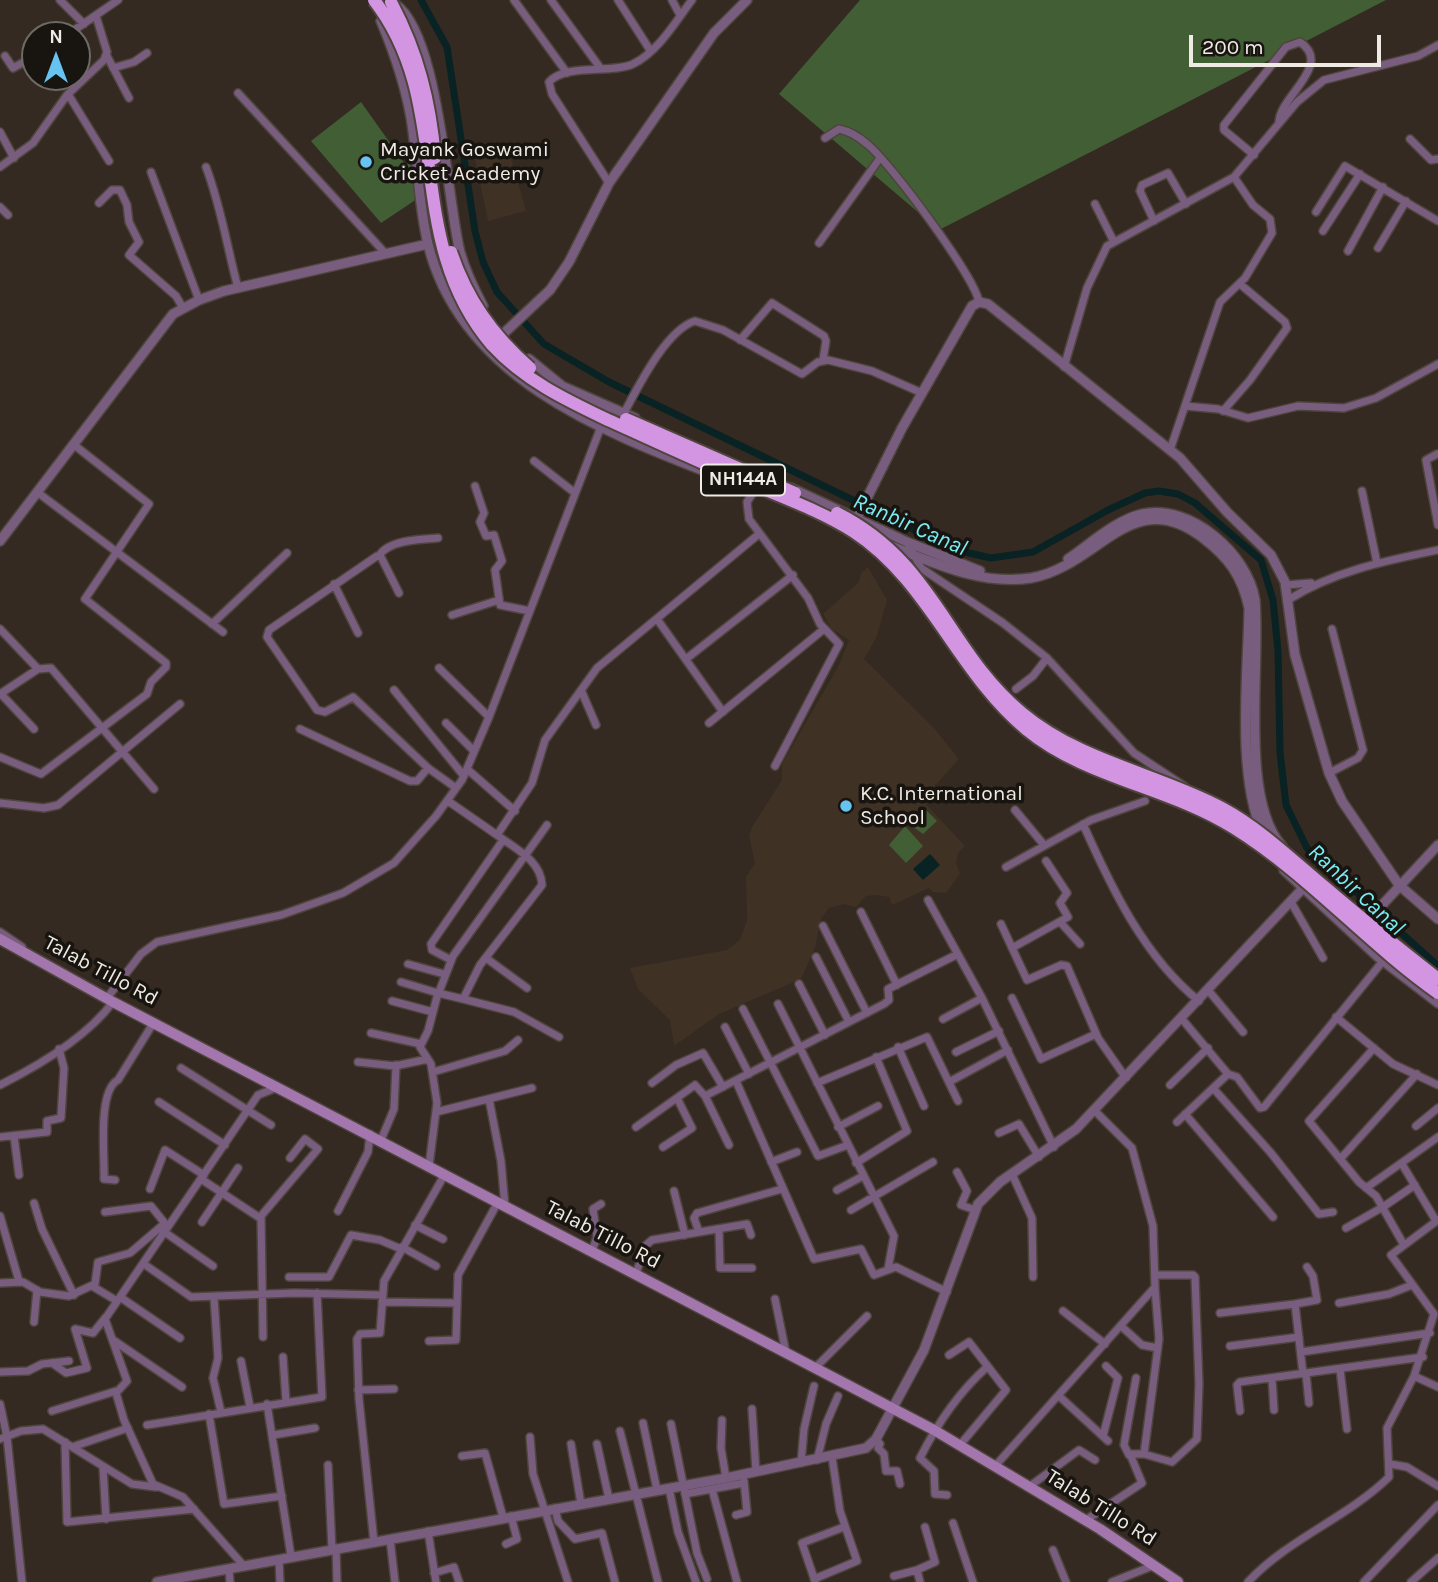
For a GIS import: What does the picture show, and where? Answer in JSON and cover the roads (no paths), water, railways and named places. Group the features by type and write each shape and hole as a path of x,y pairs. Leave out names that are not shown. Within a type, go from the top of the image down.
{"highway":[{"name":"NH144A","path":"373,0 400,41 418,95 438,234 451,278 472,318 508,360 553,394 822,514 868,542 900,571 976,677 1028,731 1085,763 1175,798 1234,828 1269,851 1438,993"},
{"name":"NH144A","path":"391,2 411,38 426,91 448,244 473,303 512,352 560,389 820,504 873,534 916,574 983,672 1021,712 1068,744 1212,803 1245,822 1438,979"}],"main road":[{"name":"Talab Tillo Rd","path":"0,939 110,1000 934,1430 1086,1520 1178,1582"}],"street":[{"path":"60,0 81,21"},
{"path":"88,21 118,0"},
{"path":"373,0 402,78 411,117 428,244 440,279 452,302 484,346 543,396 601,426 754,491 913,555 978,577 1032,578 1066,566 1138,522 1159,517 1178,523 1212,545 1236,570 1248,608 1248,762 1252,798 1263,833 1276,860 1301,889 1383,961 1438,1003"},
{"path":"514,0 567,73"},
{"path":"551,0 601,69"},
{"path":"618,0 650,50"},
{"path":"672,0 680,15"},
{"path":"609,183 550,89 552,78 567,73 629,66 650,50 692,0"},
{"path":"506,331 550,290 569,262 609,183 714,33 747,0"},
{"path":"391,2 406,11 413,24 429,73 440,119 453,215 463,262 480,300 554,381 609,406 626,410 906,542 977,570 1019,574 1054,566 1131,518 1144,513 1177,515 1217,540 1238,561 1254,593 1257,776 1268,821 1284,848"},
{"path":"96,16 107,56 129,98"},
{"path":"1254,155 1224,130 1224,125 1286,47 1300,42 1309,53 1310,69 1280,111 1279,123"},
{"path":"1063,367 1091,277 1102,252 1114,242 1234,177 1297,102 1324,80 1418,56 1438,45"},
{"path":"113,68 134,62 147,53"},
{"path":"5,56 13,68 21,64"},
{"path":"0,167 33,143 68,94 107,56"},
{"path":"238,93 386,254"},
{"path":"68,94 109,161"},
{"path":"825,138 836,129 844,130 869,145 974,284 979,302"},
{"path":"0,132 14,158"},
{"path":"1410,139 1430,160 1438,159"},
{"path":"819,243 880,158"},
{"path":"1316,212 1344,166 1438,221"},
{"path":"206,167 220,209 224,239 238,288"},
{"path":"151,172 199,300"},
{"path":"1154,221 1140,191 1142,185 1168,173 1186,204"},
{"path":"1323,231 1360,174"},
{"path":"1170,450 1220,302 1240,285 1264,251 1273,228 1266,214 1253,205 1234,177"},
{"path":"1348,251 1383,187"},
{"path":"99,203 114,189 120,190 127,205 129,222 139,242 129,255 146,274 174,294 183,308"},
{"path":"1378,248 1406,201"},
{"path":"1095,204 1114,242"},
{"path":"0,208 8,215"},
{"path":"0,541 153,337 183,308 238,288 428,244"},
{"path":"1223,411 1250,380 1287,328 1285,322 1240,285"},
{"path":"857,517 922,393 972,306 979,302 988,304 1063,367 1170,450 1227,512 1265,548 1286,585 1295,655 1329,773 1342,801 1399,885 1438,919"},
{"path":"740,340 772,303 824,335 826,341 823,360"},
{"path":"626,410 642,379 678,332 691,322 709,323 802,374 823,360 872,371 922,393"},
{"path":"1185,406 1223,411 1248,418 1298,406 1344,408 1376,398 1438,364"},
{"path":"0,1085 59,1049 99,1019 141,954 157,942 282,915 366,881 394,863 448,801 465,773 609,406"},
{"path":"0,757 39,775 147,694 151,682 166,666 85,599 148,508 149,502 73,444"},
{"path":"1437,454 1426,460 1438,525"},
{"path":"534,461 575,493"},
{"path":"764,475 746,510 760,534 793,575 824,629 839,646 775,766"},
{"path":"475,486 484,513 480,522 486,536 494,535 502,561 495,569 501,607 530,611"},
{"path":"1362,491 1377,563"},
{"path":"37,492 223,632"},
{"path":"451,960 432,950 431,944 500,838 532,783 541,747 581,690 603,662 760,534"},
{"path":"438,538 406,542 384,550 269,630 267,637 317,710 326,712 353,697 428,768 456,788"},
{"path":"906,542 921,568 994,617 1047,658 1140,758 1284,848 1438,972"},
{"path":"1286,585 1315,582 1377,563 1438,550"},
{"path":"212,624 287,553"},
{"path":"379,556 399,593"},
{"path":"686,659 793,575"},
{"path":"1288,600 1315,582"},
{"path":"334,584 358,633"},
{"path":"452,615 499,600"},
{"path":"657,619 723,712"},
{"path":"0,629 37,669"},
{"path":"709,723 824,629"},
{"path":"1329,773 1358,758 1363,750 1332,629"},
{"path":"1016,689 1033,676 1047,658"},
{"path":"34,729 0,694 37,669 51,668 154,789"},
{"path":"439,668 489,717"},
{"path":"394,690 465,773 515,811"},
{"path":"581,690 596,724"},
{"path":"0,803 44,808 58,804 180,704"},
{"path":"446,723 474,751"},
{"path":"300,729 410,781 417,780 428,768"},
{"path":"448,801 524,854 538,871 542,885 469,982 463,999"},
{"path":"1006,867 1083,824 1145,801"},
{"path":"1015,810 1044,845"},
{"path":"1083,824 1119,899 1178,983 1199,1001"},
{"path":"429,1166 436,1112 433,1072 421,1044 444,974 524,854 547,825"},
{"path":"1371,917 1438,845"},
{"path":"1012,948 1068,917 1060,904 1067,893 1046,862"},
{"path":"159,1582 229,1575 244,1566 279,1563 291,1556 335,1551 374,1542 390,1543 555,1511 581,1503 634,1497 657,1490 670,1492 712,1489 744,1480 756,1472 801,1463 832,1461 866,1448 877,1440 924,1350 975,1210 985,1196 1012,1174 1054,1147 1094,1111 1317,875"},
{"path":"928,900 999,1031 1054,1147"},
{"path":"1291,902 1323,958"},
{"path":"861,912 897,985"},
{"path":"1061,923 1080,944"},
{"path":"1001,924 1027,980 1061,965 1067,966 1096,1034 1126,1078"},
{"path":"823,926 867,1013"},
{"path":"0,933 36,959"},
{"path":"705,1096 888,1002 886,991 956,955"},
{"path":"816,957 849,1022"},
{"path":"486,958 527,988"},
{"path":"1182,1019 1228,1073 1237,1077 1262,1109 1383,961"},
{"path":"408,964 444,974"},
{"path":"401,982 514,1012 559,1037"},
{"path":"799,984 825,1035"},
{"path":"1208,990 1243,1032"},
{"path":"943,1018 982,998"},
{"path":"1012,998 1041,1059 1096,1034"},
{"path":"392,1001 433,1012"},
{"path":"778,1004 894,1236 888,1269"},
{"path":"743,1009 818,1156 848,1145"},
{"path":"1336,1017 1393,1064 1438,1085"},
{"path":"115,1180 104,1180 104,1111 111,1085 118,1080 154,1021"},
{"path":"725,1027 749,1074"},
{"path":"956,1052 999,1031"},
{"path":"370,1032 421,1044"},
{"path":"817,1083 898,1047 929,1037 958,1101"},
{"path":"433,1072 505,1051 518,1040"},
{"path":"898,1047 925,1106"},
{"path":"1170,1085 1208,1048"},
{"path":"1374,1048 1310,1118 1310,1123 1366,1188 1375,1194 1404,1245"},
{"path":"0,1137 47,1132 47,1121 62,1116 64,1069 59,1049"},
{"path":"949,1082 1008,1051"},
{"path":"652,1083 676,1065 703,1053 723,1087"},
{"path":"856,1163 907,1131 877,1057"},
{"path":"358,1062 396,1065 428,1059"},
{"path":"381,1140 394,1109 396,1065"},
{"path":"181,1069 271,1125"},
{"path":"1177,1122 1228,1073"},
{"path":"1342,1157 1417,1074"},
{"path":"736,1081 760,1131 762,1146 814,1259 861,1249 874,1275 897,1267 947,1292"},
{"path":"636,1127 695,1085 705,1096 729,1145"},
{"path":"52,1363 66,1373 87,1368 74,1332 78,1328 93,1333 203,1177 244,1109 258,1096 278,1087"},
{"path":"436,1112 532,1088"},
{"path":"1213,1088 1271,1153 1320,1214 1333,1212"},
{"path":"663,1147 692,1128 677,1098"},
{"path":"429,1341 456,1340 458,1275 501,1204 501,1161 489,1099"},
{"path":"159,1102 222,1144"},
{"path":"838,1127 878,1106"},
{"path":"1416,1126 1438,1108"},
{"path":"1094,1111 1132,1148 1152,1221 1158,1348 1144,1454"},
{"path":"1185,1114 1273,1217"},
{"path":"999,1133 1019,1124 1039,1157"},
{"path":"338,1211 368,1152 370,1134"},
{"path":"14,1136 19,1175"},
{"path":"1366,1188 1438,1137"},
{"path":"263,1337 260,1218 318,1149 305,1139 290,1158"},
{"path":"150,1189 163,1150 260,1218"},
{"path":"771,1163 797,1152"},
{"path":"851,1210 933,1162"},
{"path":"1248,1582 1272,1560 1340,1517 1384,1482 1396,1465 1387,1428 1419,1378 1433,1311 1391,1258 1437,1220 1402,1164"},
{"path":"202,1222 237,1168"},
{"path":"957,1172 967,1191 961,1205 975,1210"},
{"path":"374,1542 358,1390 357,1337 360,1334 379,1334 384,1281 445,1174"},
{"path":"1012,1174 1032,1218 1033,1277"},
{"path":"837,1190 863,1176"},
{"path":"1346,1228 1383,1208 1415,1185"},
{"path":"699,1232 694,1218 697,1213 782,1189"},
{"path":"674,1191 685,1235"},
{"path":"34,1203 42,1229 74,1295"},
{"path":"592,1251 597,1237 593,1209 601,1204"},
{"path":"105,1212 151,1206 166,1227 213,1266"},
{"path":"0,1216 19,1281"},
{"path":"636,1274 649,1241 747,1224 751,1235"},
{"path":"415,1225 443,1239"},
{"path":"0,1283 19,1281 37,1290 74,1295 92,1286 98,1262 130,1254 166,1227"},
{"path":"719,1229 720,1268 752,1268"},
{"path":"289,1277 330,1276 351,1235 380,1240 436,1266"},
{"path":"144,1264 191,1297 317,1293 457,1303"},
{"path":"1220,1312 1317,1301 1313,1276 1307,1268"},
{"path":"1129,1455 1144,1454 1169,1462 1176,1460 1195,1444 1198,1427 1195,1278 1193,1275 1156,1275"},
{"path":"1339,1303 1389,1294 1412,1285"},
{"path":"92,1286 180,1338"},
{"path":"996,1465 1155,1287"},
{"path":"34,1322 37,1290"},
{"path":"147,1426 323,1396 317,1293"},
{"path":"214,1297 218,1358 213,1376 221,1412"},
{"path":"775,1299 786,1353"},
{"path":"1295,1304 1309,1403"},
{"path":"1063,1311 1105,1344"},
{"path":"816,1368 867,1316"},
{"path":"52,1411 126,1386 127,1381 106,1317"},
{"path":"1121,1326 1142,1345 1158,1348"},
{"path":"1301,1352 1430,1333"},
{"path":"1230,1346 1299,1337"},
{"path":"112,1339 182,1387"},
{"path":"949,1355 967,1342 1006,1392 960,1445"},
{"path":"283,1357 286,1401"},
{"path":"1240,1411 1238,1383 1423,1357"},
{"path":"0,1372 28,1371 69,1361"},
{"path":"242,1361 250,1407"},
{"path":"1059,1396 1105,1439 1118,1378 1106,1366"},
{"path":"947,1495 935,1494 934,1471 920,1460 934,1430 969,1384 987,1367"},
{"path":"1340,1369 1347,1429"},
{"path":"1086,1520 1142,1483 1125,1442 1136,1378"},
{"path":"1272,1378 1274,1410"},
{"path":"1419,1378 1438,1387"},
{"path":"801,1463 804,1429 814,1386"},
{"path":"358,1390 394,1389"},
{"path":"116,1391 128,1429 157,1487"},
{"path":"817,1461 826,1424 838,1396"},
{"path":"0,1404 22,1582"},
{"path":"267,1404 291,1556"},
{"path":"752,1409 756,1472"},
{"path":"209,1414 226,1506 282,1496"},
{"path":"722,1420 721,1448 726,1478"},
{"path":"643,1423 657,1490"},
{"path":"671,1424 697,1553 707,1580"},
{"path":"3,1438 22,1431 43,1429 138,1486 157,1487 179,1494 244,1566"},
{"path":"68,1445 128,1429"},
{"path":"273,1435 315,1429"},
{"path":"620,1431 634,1497 659,1582"},
{"path":"530,1437 532,1466 543,1512 553,1532 568,1582"},
{"path":"877,1440 886,1471 897,1471 900,1484"},
{"path":"571,1444 581,1503"},
{"path":"597,1444 609,1499"},
{"path":"68,1445 66,1521 194,1509"},
{"path":"1030,1486 1079,1450 1095,1460"},
{"path":"462,1456 485,1452 517,1539 506,1544"},
{"path":"832,1461 844,1527 857,1562 815,1580 802,1543 844,1527"},
{"path":"327,1465 337,1582"},
{"path":"1396,1465 1438,1486"},
{"path":"103,1467 106,1519"},
{"path":"685,1490 726,1478 744,1480"},
{"path":"736,1515 747,1512 744,1480"},
{"path":"712,1489 737,1582"},
{"path":"670,1492 681,1541 696,1582"},
{"path":"1364,1582 1438,1504"},
{"path":"555,1511 558,1521 575,1539 601,1532 615,1582"},
{"path":"953,1523 972,1582"},
{"path":"894,1576 935,1562 925,1527"},
{"path":"428,1534 436,1582"},
{"path":"390,1543 395,1582"},
{"path":"1053,1550 1066,1582"},
{"path":"1411,1582 1438,1558"},
{"path":"279,1563 281,1582"},
{"path":"1112,1582 1155,1565"},
{"path":"434,1573 454,1567 459,1582"},
{"path":"917,1570 920,1582"}],"water":[{"path":"930,854 940,865 923,880 913,869"}],"waterway":[{"name":"Ranbir Canal","path":"421,0 447,47 475,231 483,262 497,292 544,344 609,382 956,550 991,558 1033,552 1108,510 1145,493 1159,491 1178,494 1195,503 1261,560 1273,600 1278,651 1280,752 1286,805 1307,848 1438,966"}],"place":[{"name":"Mayank Goswami Cricket Academy","path":"366,162"},
{"name":"K.C. International School","path":"846,806"}]}
